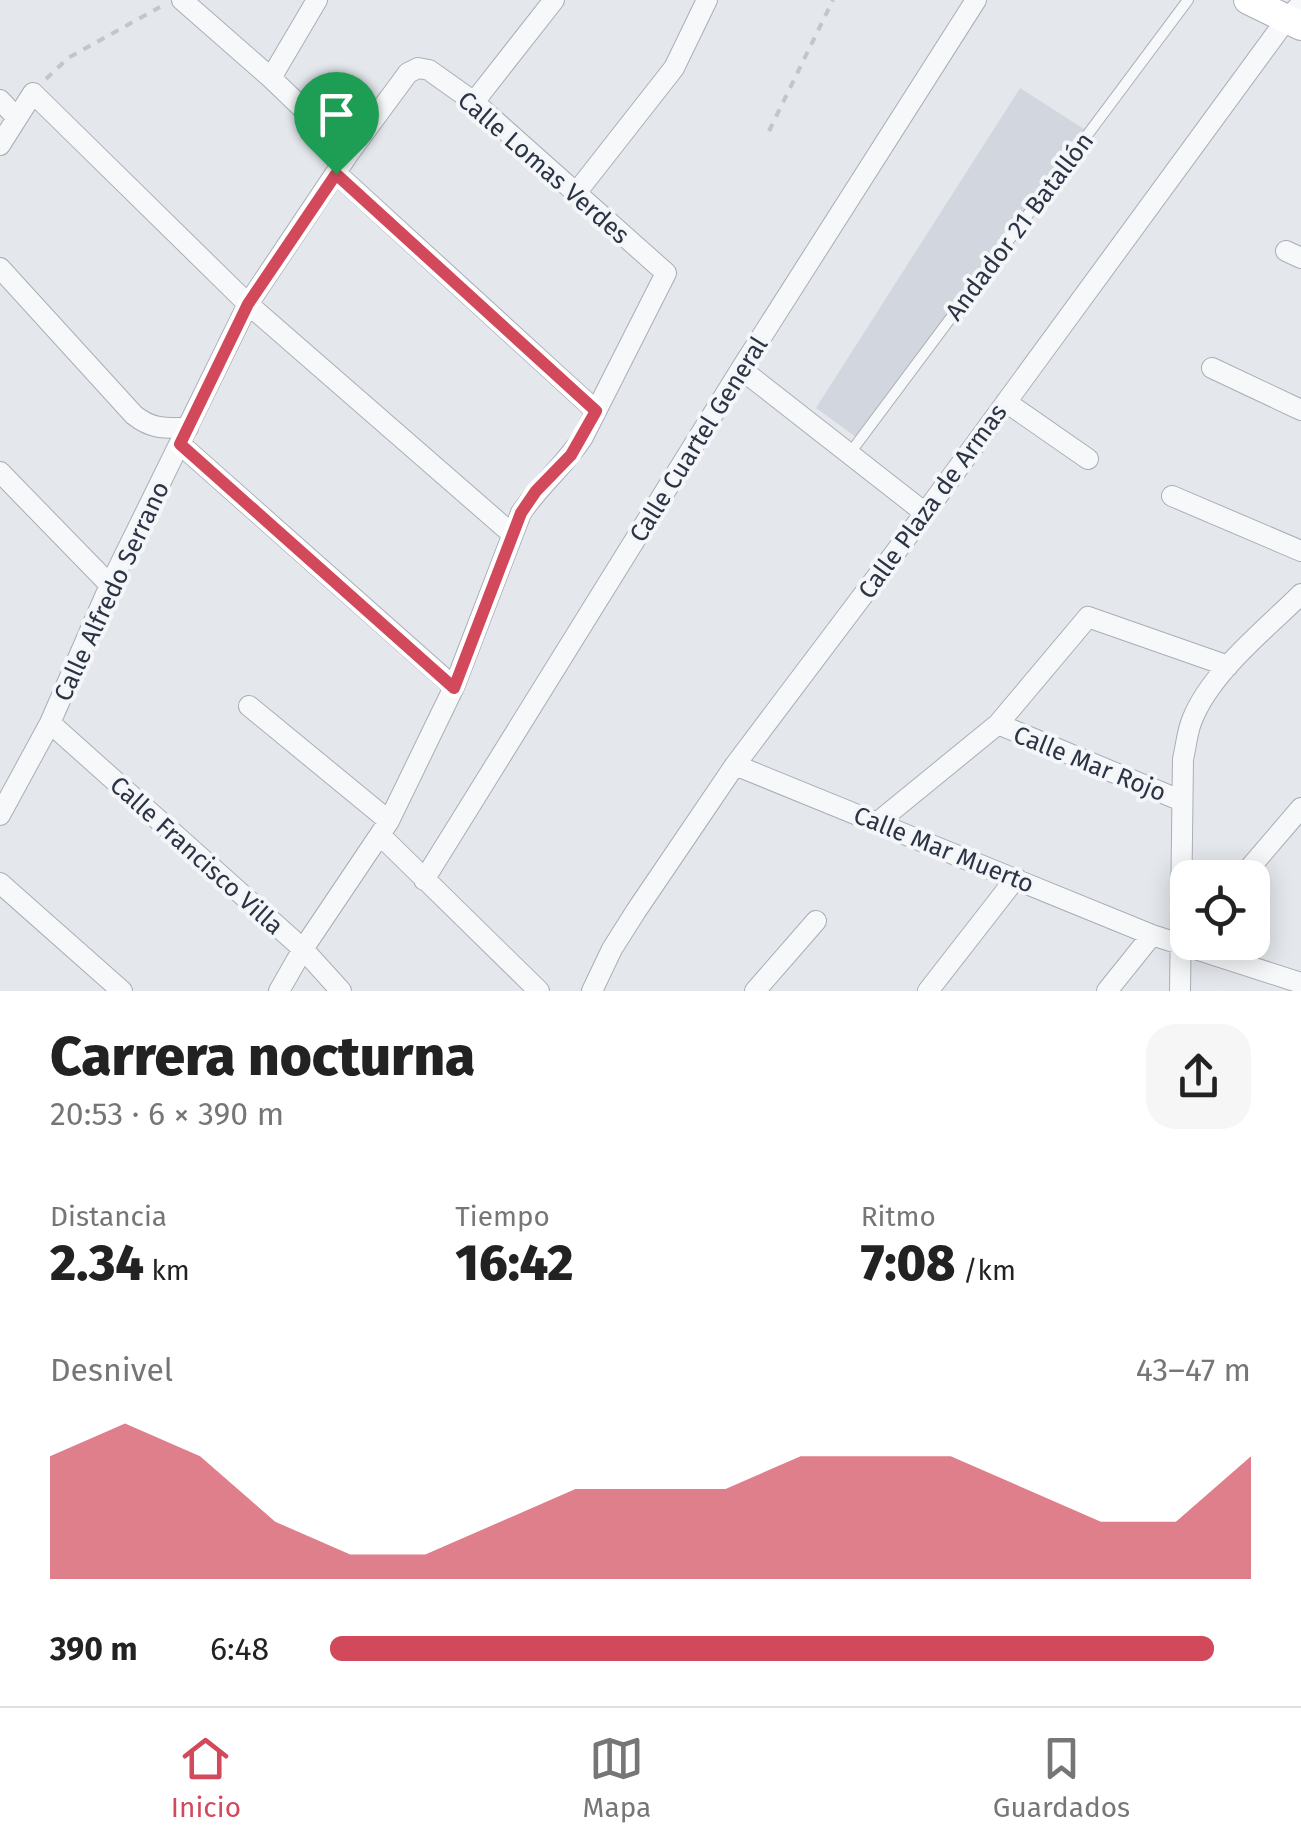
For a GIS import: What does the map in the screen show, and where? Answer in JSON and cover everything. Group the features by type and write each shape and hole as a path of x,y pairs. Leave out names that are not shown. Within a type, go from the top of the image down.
{"main road":[{"path":"1248,0 1296,17"}],"street":[{"path":"182,0 271,78 348,154"},
{"path":"271,78 317,0"},
{"path":"474,102 554,0"},
{"path":"576,193 674,68 707,0"},
{"name":"Calle Cuartel General","path":"424,880 976,0"},
{"name":"Calle Plaza de Armas","path":"592,991 636,911 735,765 1296,17"},
{"name":"Calle Lomas Verdes","path":"418,68 429,70 474,102 666,273 596,411"},
{"name":"Calle Alfredo Serrano","path":"0,815 50,723 110,585 248,304 348,154 408,74 418,68"},
{"path":"0,145 33,94 248,304 512,534"},
{"path":"0,100 17,118"},
{"path":"278,991 384,828 454,688 521,513 536,491 571,455 596,411 336,174"},
{"path":"0,268 134,416 146,425 184,436 454,688"},
{"path":"1212,368 1301,410"},
{"path":"741,369 926,513"},
{"path":"1006,402 1088,459"},
{"path":"0,472 110,585"},
{"path":"1172,496 1301,551"},
{"path":"1183,860 1183,759 1191,722 1228,666 1301,594"},
{"path":"878,822 998,724 1088,617 1228,666"},
{"path":"249,706 384,828 424,880 539,991"},
{"name":"Calle Francisco Villa","path":"50,723 303,950 341,991"},
{"name":"Calle Mar Rojo","path":"998,724 1182,801"},
{"name":"Calle Mar Muerto","path":"735,765 1152,935 1170,939"},
{"path":"1256,860 1301,808"},
{"path":"928,991 1016,878"},
{"path":"0,883 122,991"},
{"path":"755,991 816,921"},
{"path":"1108,991 1152,935"},
{"path":"1180,991 1183,960"},
{"name":"Calle Mar Muerto","path":"1236,960 1301,983"}],"lane":[{"name":"Andador 21 Batallón","path":"850,453 1188,0"}],"path":[{"path":"33,94 68,58 172,0"},
{"path":"769,131 832,0"}],"shaded area":[{"path":"1020,88 1084,129 856,437 816,408"}],"route":[{"path":"336,174 596,411 571,455 536,491 521,513 454,688 180,444 248,304 336,174"}]}
